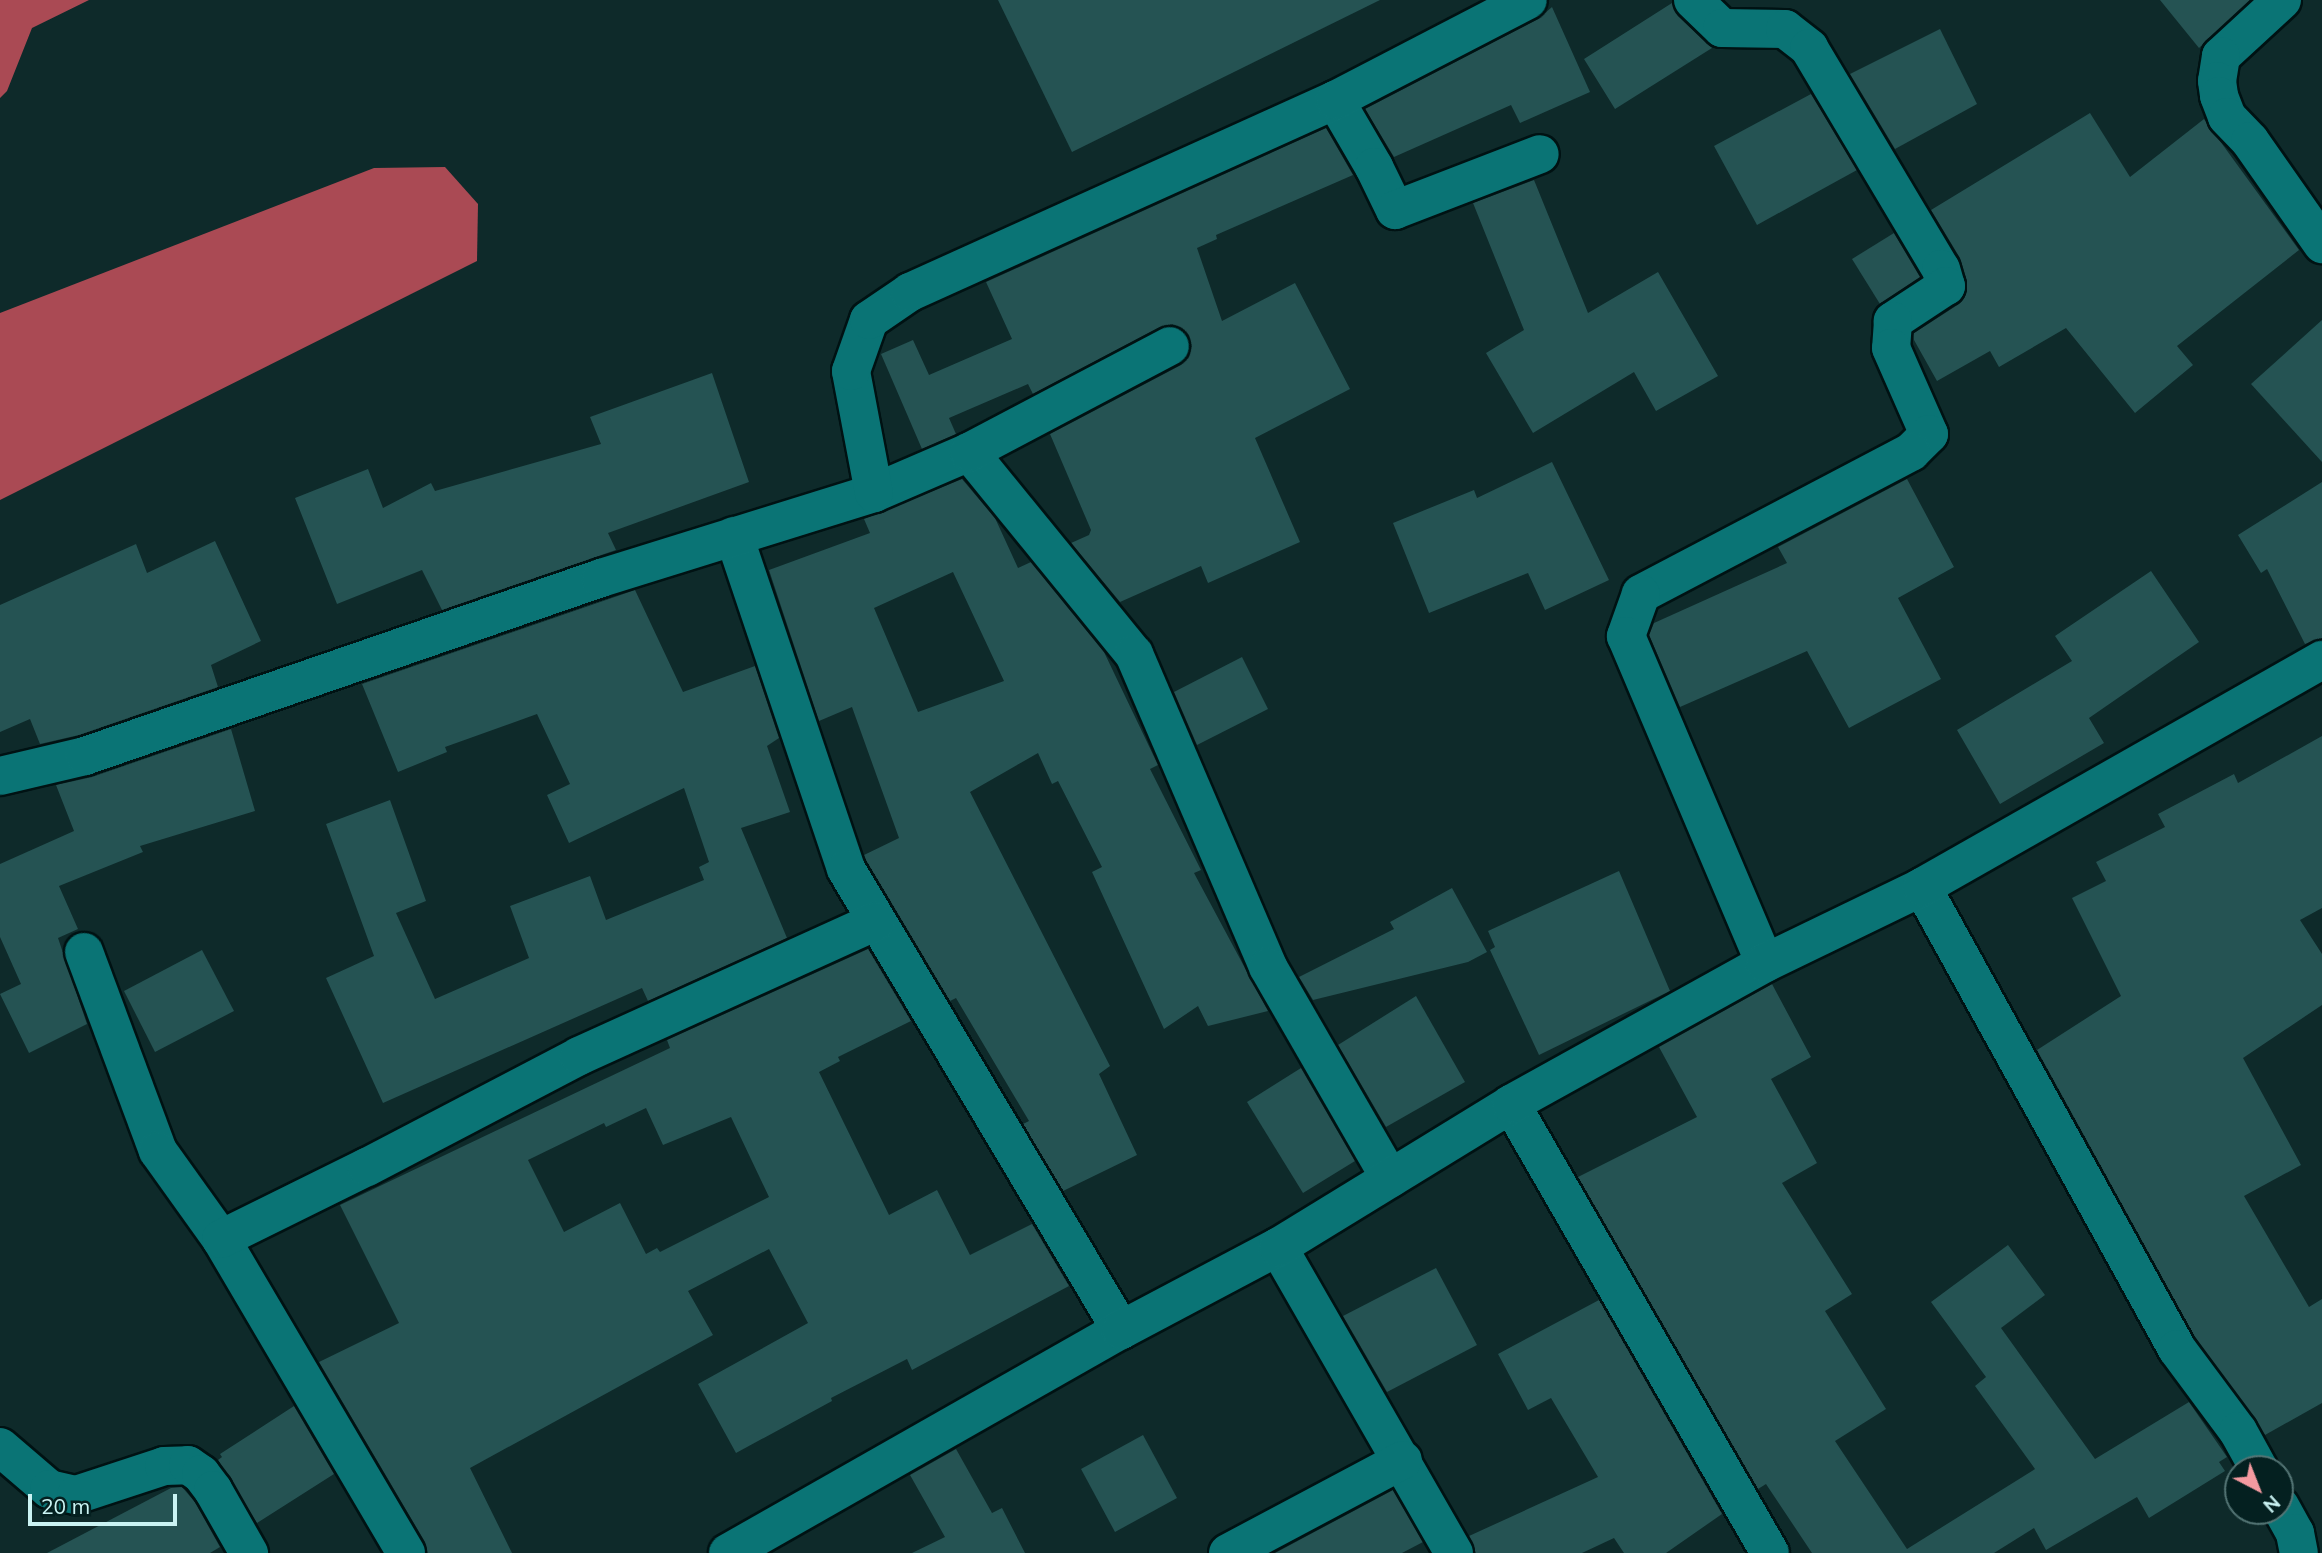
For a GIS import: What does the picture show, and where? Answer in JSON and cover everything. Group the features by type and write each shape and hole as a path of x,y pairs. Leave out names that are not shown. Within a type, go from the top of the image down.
{"street":[{"path":"874,493 851,371 860,338 869,320 910,292 1335,100 1528,0"},
{"path":"1693,0 1722,28 1785,29 1810,48 1941,269 1946,286 1893,321 1891,348 1929,434 1911,452 1641,594 1626,636 1765,963"},
{"path":"2283,0 2221,56 2217,82 2219,96 2227,117 2250,141 2322,244"},
{"path":"1335,100 1374,167 1395,210 1540,154"},
{"path":"0,776 85,756 601,578 874,493 969,452 1170,346"},
{"path":"969,452 1134,654 1268,967 1390,1178"},
{"path":"734,536 846,869 1121,1330"},
{"path":"728,1553 1121,1330 1278,1247 1511,1104 1765,963 1922,887 2322,660"},
{"path":"1922,887 2177,1349 2238,1431 2251,1455"},
{"path":"221,1239 367,1167 579,1056 876,921"},
{"path":"85,952 158,1151 221,1239 406,1553"},
{"path":"1511,1104 1770,1553"},
{"path":"1278,1247 1403,1460 1454,1553"},
{"path":"0,1447 49,1489 76,1495 164,1466 188,1465 201,1474 213,1490 249,1553"},
{"path":"1228,1553 1403,1460"},
{"path":"2291,1525 2300,1553"}],"shaded area":[{"path":"0,0 89,0 32,28 7,91 0,98"},
{"path":"445,167 478,204 477,261 0,500 0,313 374,168"}],"building":[{"path":"998,0 1380,0 1072,152"},
{"path":"2160,0 2250,0 2199,48"},
{"path":"1672,3 1678,16 1712,48 1615,109 1584,59"},
{"path":"1552,7 1590,92 1520,123 1511,105 1394,157 1365,109 1538,19"},
{"path":"1940,29 1977,104 1895,149 1850,74"},
{"path":"1811,94 1857,170 1757,225 1714,146"},
{"path":"2090,113 2130,177 2204,119 2299,250 2177,346 2193,365 2135,413 2066,328 1999,367 1990,351 1937,381 1914,340 1914,333 1959,304 1966,294 1967,281 1960,258 1931,210"},
{"path":"1326,128 1353,175 1216,235 1217,239 1197,248 1222,321 1295,283 1350,389 1255,438 1300,542 1208,583 1201,566 1120,602 1071,543 1089,535 1091,530 1050,434 1181,365 1189,357 1192,346 1189,335 1172,324 1160,327 1033,394 1028,384 949,418 956,434 922,449 881,354 913,340 929,375 1012,339 986,282"},
{"path":"1534,180 1588,313 1658,272 1718,376 1656,411 1634,372 1533,433 1486,353 1524,330 1473,203"},
{"path":"1894,233 1920,277 1880,304 1852,259"},
{"path":"2322,320 2322,462 2251,384"},
{"path":"712,373 749,482 608,533 616,550 442,610 422,570 337,604 295,498 368,469 383,508 431,483 435,491 601,444 590,417"},
{"path":"1552,462 1609,580 1545,610 1528,573 1429,613 1393,523 1474,490 1477,498"},
{"path":"962,479 995,518 1018,568 1031,562 1104,652 1158,765 1150,769 1201,870 1194,873 1268,1011 1208,1026 1198,1006 1164,1029 1092,872 1102,867 1058,781 1052,784 1038,753 970,792 1110,1066 1099,1074 1137,1155 1063,1191 1023,1124 1029,1121 956,998 950,1001 866,860 864,855 899,838 852,707 819,721 769,570 870,533 864,519","holes":["953,572 1004,681 918,712 874,608"]},
{"path":"1907,479 1954,567 1898,598 1941,679 1849,728 1807,651 1680,707 1649,635 1654,623 1787,563 1778,547"},
{"path":"2322,482 2322,638 2305,644 2267,569 2261,573 2238,535"},
{"path":"215,541 261,641 211,665 218,687 79,735 40,744 30,719 0,732 0,605 136,544 147,573"},
{"path":"2151,571 2199,642 2089,718 2104,743 2000,804 1957,730 2072,661 2055,636"},
{"path":"635,590 683,692 755,666 779,738 767,746 790,812 741,828 787,938 648,1001 642,988 383,1103 326,978 374,956 326,824 390,800 426,901 396,913 435,999 529,958 510,906 590,876 606,920 704,880 699,867 709,862 684,788 569,843 547,795 570,784 537,714 445,747 447,752 398,772 362,684"},
{"path":"1242,657 1268,709 1197,745 1174,692"},
{"path":"231,729 255,811 140,846 143,852 59,886 78,929 58,938 87,1024 29,1053 0,994 21,984 0,937 0,864 74,831 56,785 92,777"},
{"path":"2322,736 2322,908 2300,920 2322,954 2322,1005 2243,1058 2301,1165 2244,1196 2309,1307 2322,1299 2322,1403 2265,1435 2195,1337 2037,1050 2121,996 2072,898 2106,881 2096,862 2165,827 2158,814 2234,774 2238,783"},
{"path":"1619,871 1670,991 1539,1055 1490,950 1495,947 1488,931"},
{"path":"1452,888 1487,952 1468,962 1313,1000 1299,977 1394,929 1390,922"},
{"path":"868,949 911,1021 838,1057 840,1061 819,1072 889,1215 937,1190 970,1255 1032,1224 1069,1286 912,1370 907,1359 831,1398 832,1401 736,1453 698,1384 808,1323 769,1249 688,1291 713,1335 470,1468 512,1553 428,1553 425,1542 319,1362 399,1323 340,1205 670,1048 667,1040","holes":["646,1108 663,1145 731,1117 769,1197 660,1252 657,1248 646,1254 620,1203 564,1232 528,1160 604,1123 606,1127"]},
{"path":"202,950 234,1011 155,1052 124,991"},
{"path":"1772,984 1811,1057 1771,1079 1817,1163 1782,1183 1852,1294 1825,1311 1886,1409 1835,1441 1907,1549 2035,1469 1975,1386 1986,1377 1931,1302 2008,1245 2045,1295 2001,1328 2095,1459 2189,1402 2226,1455 2219,1462 2224,1472 2149,1518 2137,1497 2046,1550 2034,1528 1994,1553 1812,1553 1766,1484 1758,1489 1578,1177 1697,1117 1659,1047"},
{"path":"1416,996 1465,1082 1386,1127 1338,1045"},
{"path":"1301,1068 1355,1161 1303,1193 1247,1102"},
{"path":"1436,1268 1477,1345 1387,1392 1343,1316"},
{"path":"1599,1300 1722,1514 1666,1553 1624,1553 1614,1538 1582,1553 1476,1553 1469,1536 1598,1477 1551,1398 1528,1410 1498,1354"},
{"path":"294,1406 334,1474 257,1523 218,1460 222,1457 220,1454"},
{"path":"1143,1435 1177,1498 1115,1532 1081,1469"},
{"path":"956,1449 992,1513 1002,1508 1025,1553 912,1553 945,1537 910,1475"},
{"path":"182,1487 195,1502 220,1547 210,1553 47,1553 171,1488"},
{"path":"1393,1490 1423,1542 1402,1553 1275,1553"}]}
